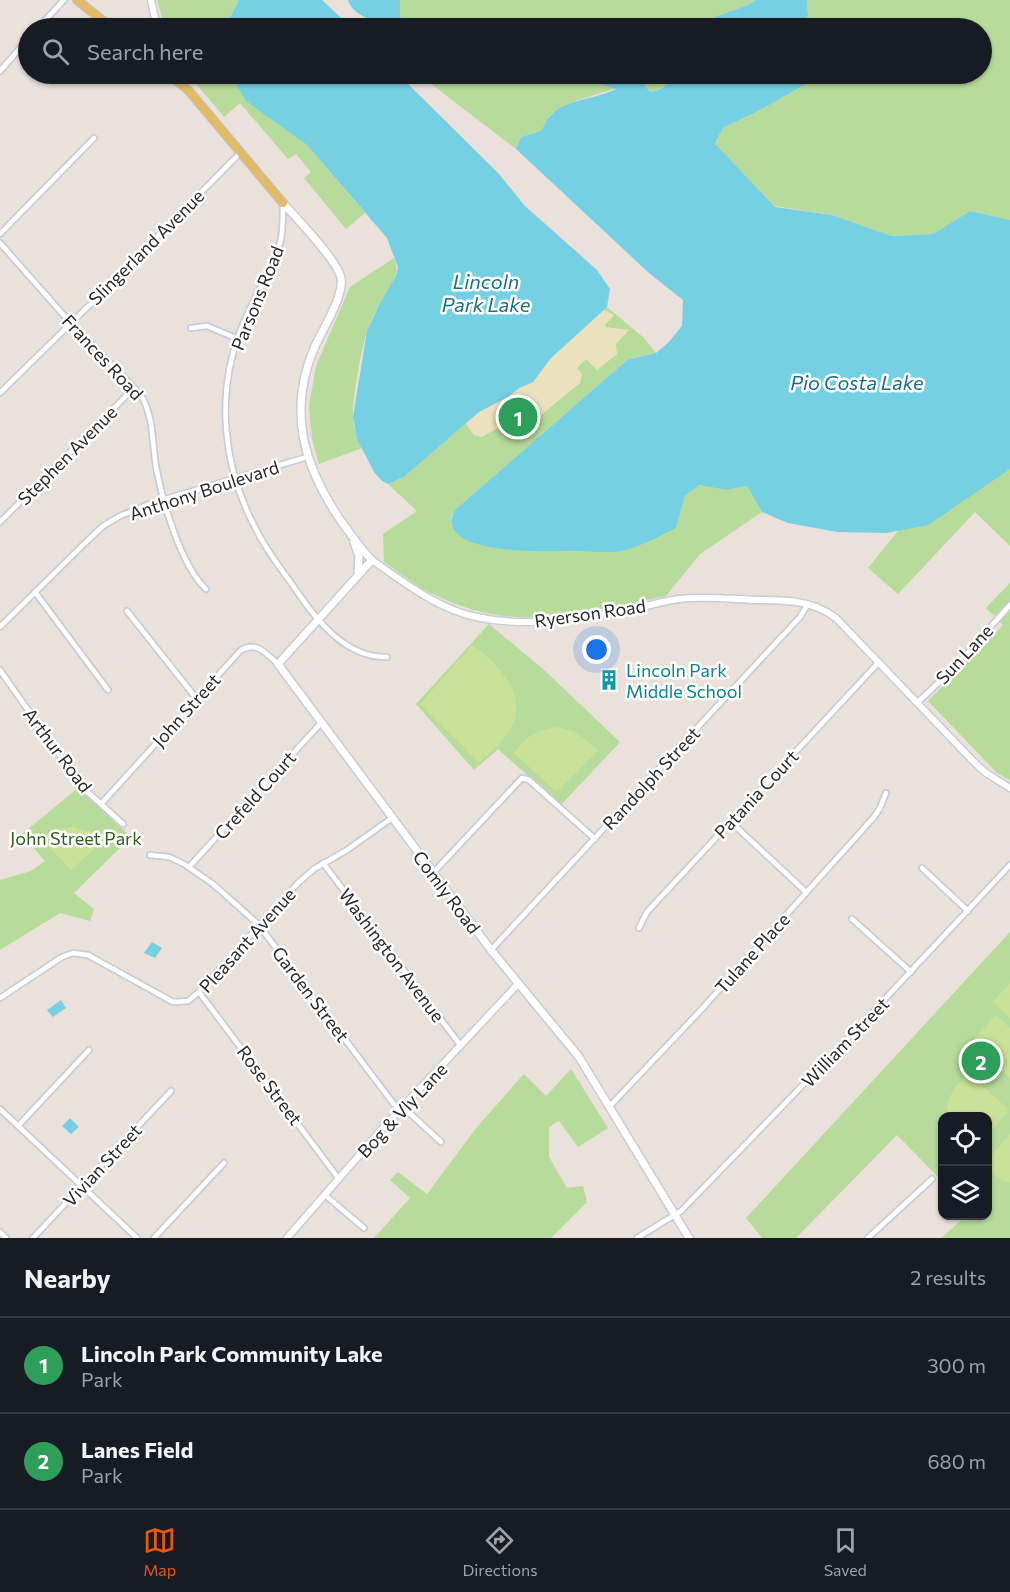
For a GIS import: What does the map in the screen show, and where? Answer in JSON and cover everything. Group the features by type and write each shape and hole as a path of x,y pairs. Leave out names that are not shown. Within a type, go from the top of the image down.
{"main road":[{"path":"77,0 100,18"},
{"path":"183,84 284,203"},
{"name":"Ryerson Road","path":"284,203 336,266 341,279 338,297 312,353 304,382 300,415 307,457 320,487 342,522 372,560"},
{"path":"342,522 359,556 360,565 357,576"},
{"path":"278,664 372,560"},
{"name":"Comly Road","path":"278,664 491,950 573,1049 689,1238"}],"street":[{"path":"47,18 63,0"},
{"path":"151,0 155,18"},
{"path":"0,71 18,50"},
{"path":"0,234 94,138"},
{"name":"Slingerland Avenue","path":"0,393 241,152"},
{"name":"Parsons Road","path":"284,203 281,238 238,339 229,374 225,411 227,445 235,479 246,510 259,535 307,606 355,651 374,657 387,657"},
{"name":"Frances Road","path":"0,243 71,324 134,388 147,405 152,423 156,465 164,499 182,548 199,582 206,589"},
{"path":"191,328 207,326 238,339"},
{"name":"Stephen Avenue","path":"0,522 134,388"},
{"name":"Anthony Boulevard","path":"0,627 104,526 132,510 307,457"},
{"name":"Ryerson Road","path":"372,560 431,599 451,609 474,617 493,620 527,622 565,620 694,598 776,600 808,604 836,618 974,762 1010,788"},
{"path":"35,592 108,690"},
{"name":"Randolph Street","path":"491,950 800,617 808,604"},
{"name":"Sun Lane","path":"918,702 953,669 1010,605"},
{"path":"127,611 196,698"},
{"name":"John Street","path":"101,804 196,698 246,647 256,646 278,664"},
{"name":"Patania Court","path":"639,928 646,912 878,663"},
{"name":"Arthur Road","path":"0,669 82,787 123,824"},
{"name":"Crefeld Court","path":"189,867 321,723"},
{"path":"433,873 523,778 529,780 595,839"},
{"name":"Tulane Place","path":"609,1107 700,1011 874,817 886,793"},
{"name":"Pleasant Avenue","path":"0,998 63,957 73,953 88,955 173,1002 188,1001 199,992 298,883 323,863 347,850 392,818"},
{"path":"731,822 806,892"},
{"name":"Garden Street","path":"150,855 169,857 189,867 213,884 259,925 401,1109 441,1142"},
{"name":"Washington Avenue","path":"323,863 461,1046"},
{"name":"William Street","path":"637,1238 675,1215 911,972 1010,865"},
{"path":"922,868 968,911"},
{"path":"852,919 911,972"},
{"name":"Bog & Vly Lane","path":"288,1238 401,1109 519,984"},
{"name":"Rose Street","path":"199,992 339,1179"},
{"path":"18,1126 89,1050"},
{"name":"Vivian Street","path":"33,1238 171,1091"},
{"path":"0,1109 137,1238"},
{"path":"154,1238 224,1163"},
{"path":"868,1238 932,1179"},
{"path":"325,1195 364,1228"},
{"path":"0,1232 6,1238"}],"green space":[{"path":"157,0 239,0 230,18 162,18"},
{"path":"400,0 756,0 715,18 402,18"},
{"path":"807,0 1010,0 1010,220 970,211 933,234 892,236 832,215 774,206 715,145 723,128 806,84 992,84 992,18 807,18"},
{"path":"196,84 236,84 246,100 307,145 365,213 346,229 304,178 311,172 296,154 288,159 240,103 224,117"},
{"path":"432,84 601,84 617,88 578,100 551,114 541,131 521,137 516,149"},
{"path":"644,84 668,84 659,90 650,92"},
{"path":"394,258 395,277 369,326 358,372 353,421 362,448 319,464 312,439 309,405 316,366 350,287"},
{"path":"607,307 644,338 656,353 627,360 455,510 451,518 676,528 685,496 699,485 726,490 747,486 762,512 700,554 666,596 579,613 512,617 475,610 430,593 384,562 383,534 417,511 388,484 404,477 479,412 550,359"},
{"path":"1010,435 1010,546 975,512 898,594 868,568 898,531"},
{"path":"1010,583 1010,780 997,773 928,701 1003,625 986,608"},
{"path":"489,624 543,669 620,742 561,805 498,749 474,770 416,704"},
{"path":"472,645 502,672 514,694 516,707 514,720 508,733 479,763 420,704"},
{"path":"557,727 576,732 598,750 558,791 554,790 514,753 533,735"},
{"name":"John Street Park","path":"78,788 131,837 74,893 94,909 90,921 60,913 0,950 0,880 31,871 45,861 22,834"},
{"name":"John Street Park","path":"73,827 95,833 103,841 71,870 42,839 56,830"},
{"path":"1010,932 1010,1238 941,1238 961,1220 992,1220 992,1112 938,1112 938,1177 897,1135 796,1238 762,1238 746,1218"},
{"path":"1010,983 1010,1018 993,1002"},
{"path":"996,1015 1010,1028 1010,1078 970,1043"},
{"path":"571,1069 608,1128 578,1147 559,1121 549,1127 549,1157 567,1188 583,1186 587,1202 551,1238 374,1238 410,1198 390,1180 398,1172 427,1194 477,1127 524,1074 546,1096"},
{"path":"969,1074 1007,1108 1007,1113 992,1130 992,1112 947,1112 952,1092"},
{"path":"1010,1134 1010,1183 1002,1180 992,1171 992,1154"}],"sand":[{"path":"604,310 614,315 605,325 606,327 629,330 616,344 617,354 597,370 586,359 577,368 582,374 580,383 518,434 508,422 482,437 474,435 465,423 479,412 533,382 550,359"}],"water":[{"path":"239,0 322,0 341,18 230,18"},
{"path":"348,0 400,0 402,18 367,18 351,6"},
{"path":"756,0 807,0 808,16 807,18 714,18"},
{"name":"Lincoln Park Lake","path":"236,84 408,84 499,174 525,206 597,270 610,289 607,307 550,359 533,382 479,412 404,477 388,484 382,481 374,472 357,439 353,417 367,331 396,276 398,267 387,238 307,145 246,101"},
{"name":"Pio Costa Lake","path":"601,84 644,84 650,92 659,90 668,84 806,84 723,128 715,144 775,207 832,215 892,236 933,234 970,211 1010,220 1010,469 928,525 886,533 837,532 788,523 762,512 747,486 726,490 699,485 685,496 676,528 626,550 607,552 497,548 476,544 460,536 452,525 455,510 627,360 656,353 682,326 683,300 649,273 516,149 521,137 541,131 557,110 573,102 616,89"},
{"path":"152,942 162,948 155,958 144,953"},
{"path":"61,1000 66,1008 53,1017 47,1010"},
{"path":"70,1118 79,1127 71,1134 62,1126"}],"place":[{"name":"Lincoln Park Community Lake","path":"518,417"},
{"name":"Lincoln Park Middle School","path":"609,680"},
{"name":"Lanes Field","path":"981,1061"}]}
